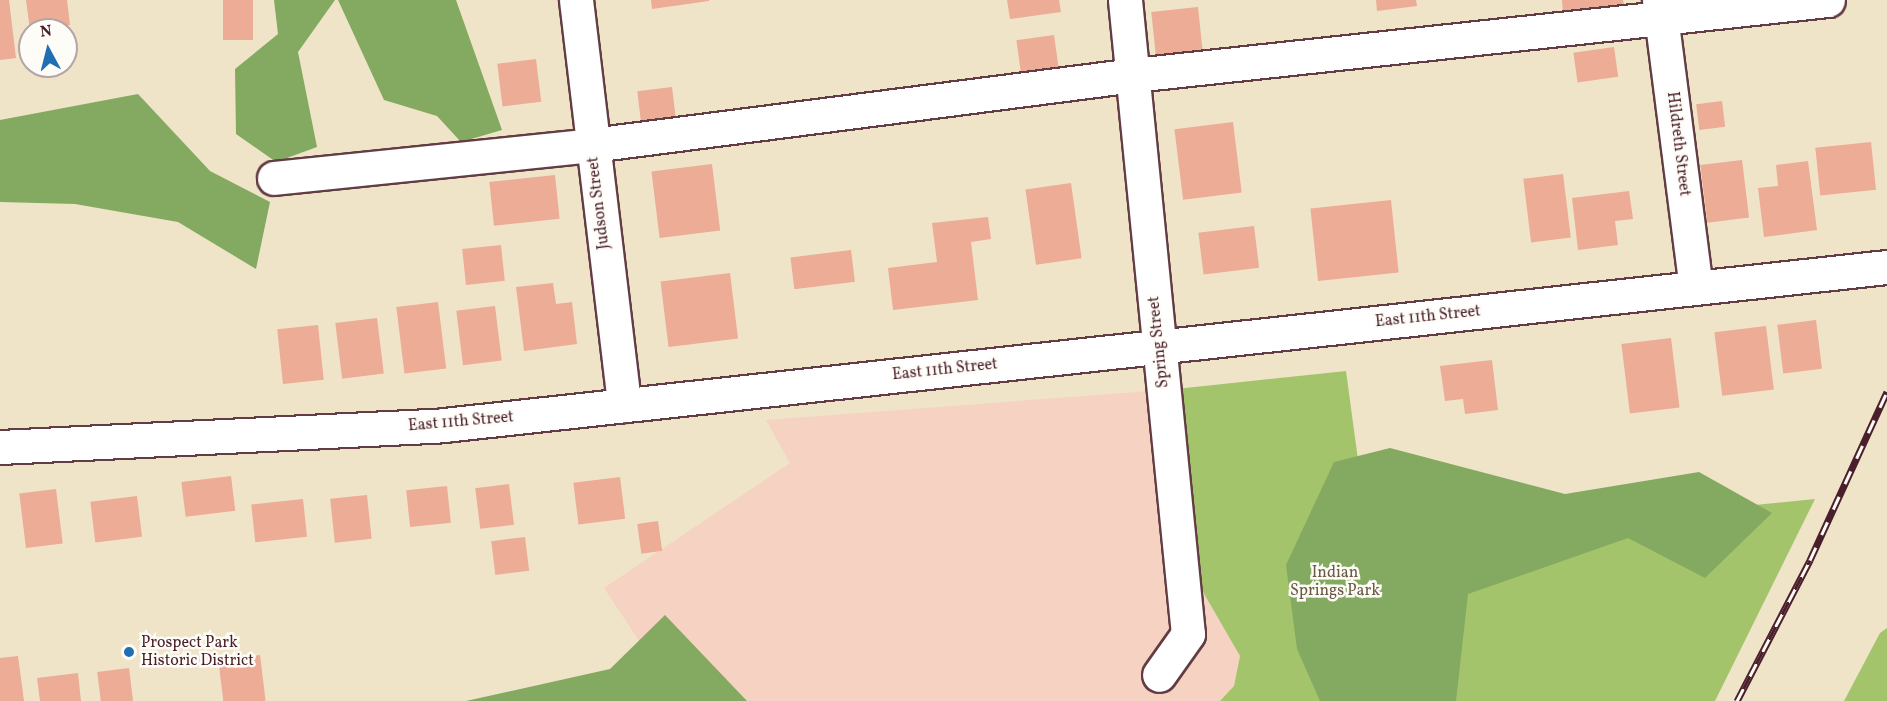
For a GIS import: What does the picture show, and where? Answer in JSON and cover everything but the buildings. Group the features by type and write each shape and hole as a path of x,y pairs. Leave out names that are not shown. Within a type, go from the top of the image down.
{"street":[{"name":"Judson Street","path":"576,0 624,405"},
{"name":"Spring Street","path":"1125,0 1188,634 1159,675"},
{"path":"274,178 592,145 1661,10 1828,0"},
{"name":"Hildreth Street","path":"1661,10 1696,287"},
{"name":"East 11th Street","path":"0,447 444,425 1887,267"}],"shaded area":[{"path":"1176,389 1223,624 1240,656 1234,687 1220,701 679,701 604,588 790,463 766,420"}],"green space":[{"path":"274,0 335,0 298,52 317,147 276,162 236,134 235,69 278,34"},
{"path":"338,0 456,0 502,130 461,142 437,116 384,100"},
{"path":"138,94 210,171 270,202 256,269 178,222 75,204 0,202 0,120"},
{"name":"Indian Springs Park","path":"1346,371 1359,467 1584,522 1815,499 1715,701 1220,701 1234,686 1240,656 1199,585 1176,389"},
{"path":"1390,448 1565,494 1699,472 1772,513 1705,578 1628,538 1468,594 1456,701 1320,701 1297,649 1286,565 1334,462"},
{"path":"665,615 747,701 466,701 610,669"},
{"path":"1887,628 1887,701 1844,701 1880,633"}],"railway":[{"path":"1737,701 1810,560 1887,392"}],"place":[{"name":"Prospect Park Historic District","path":"129,652"}]}
